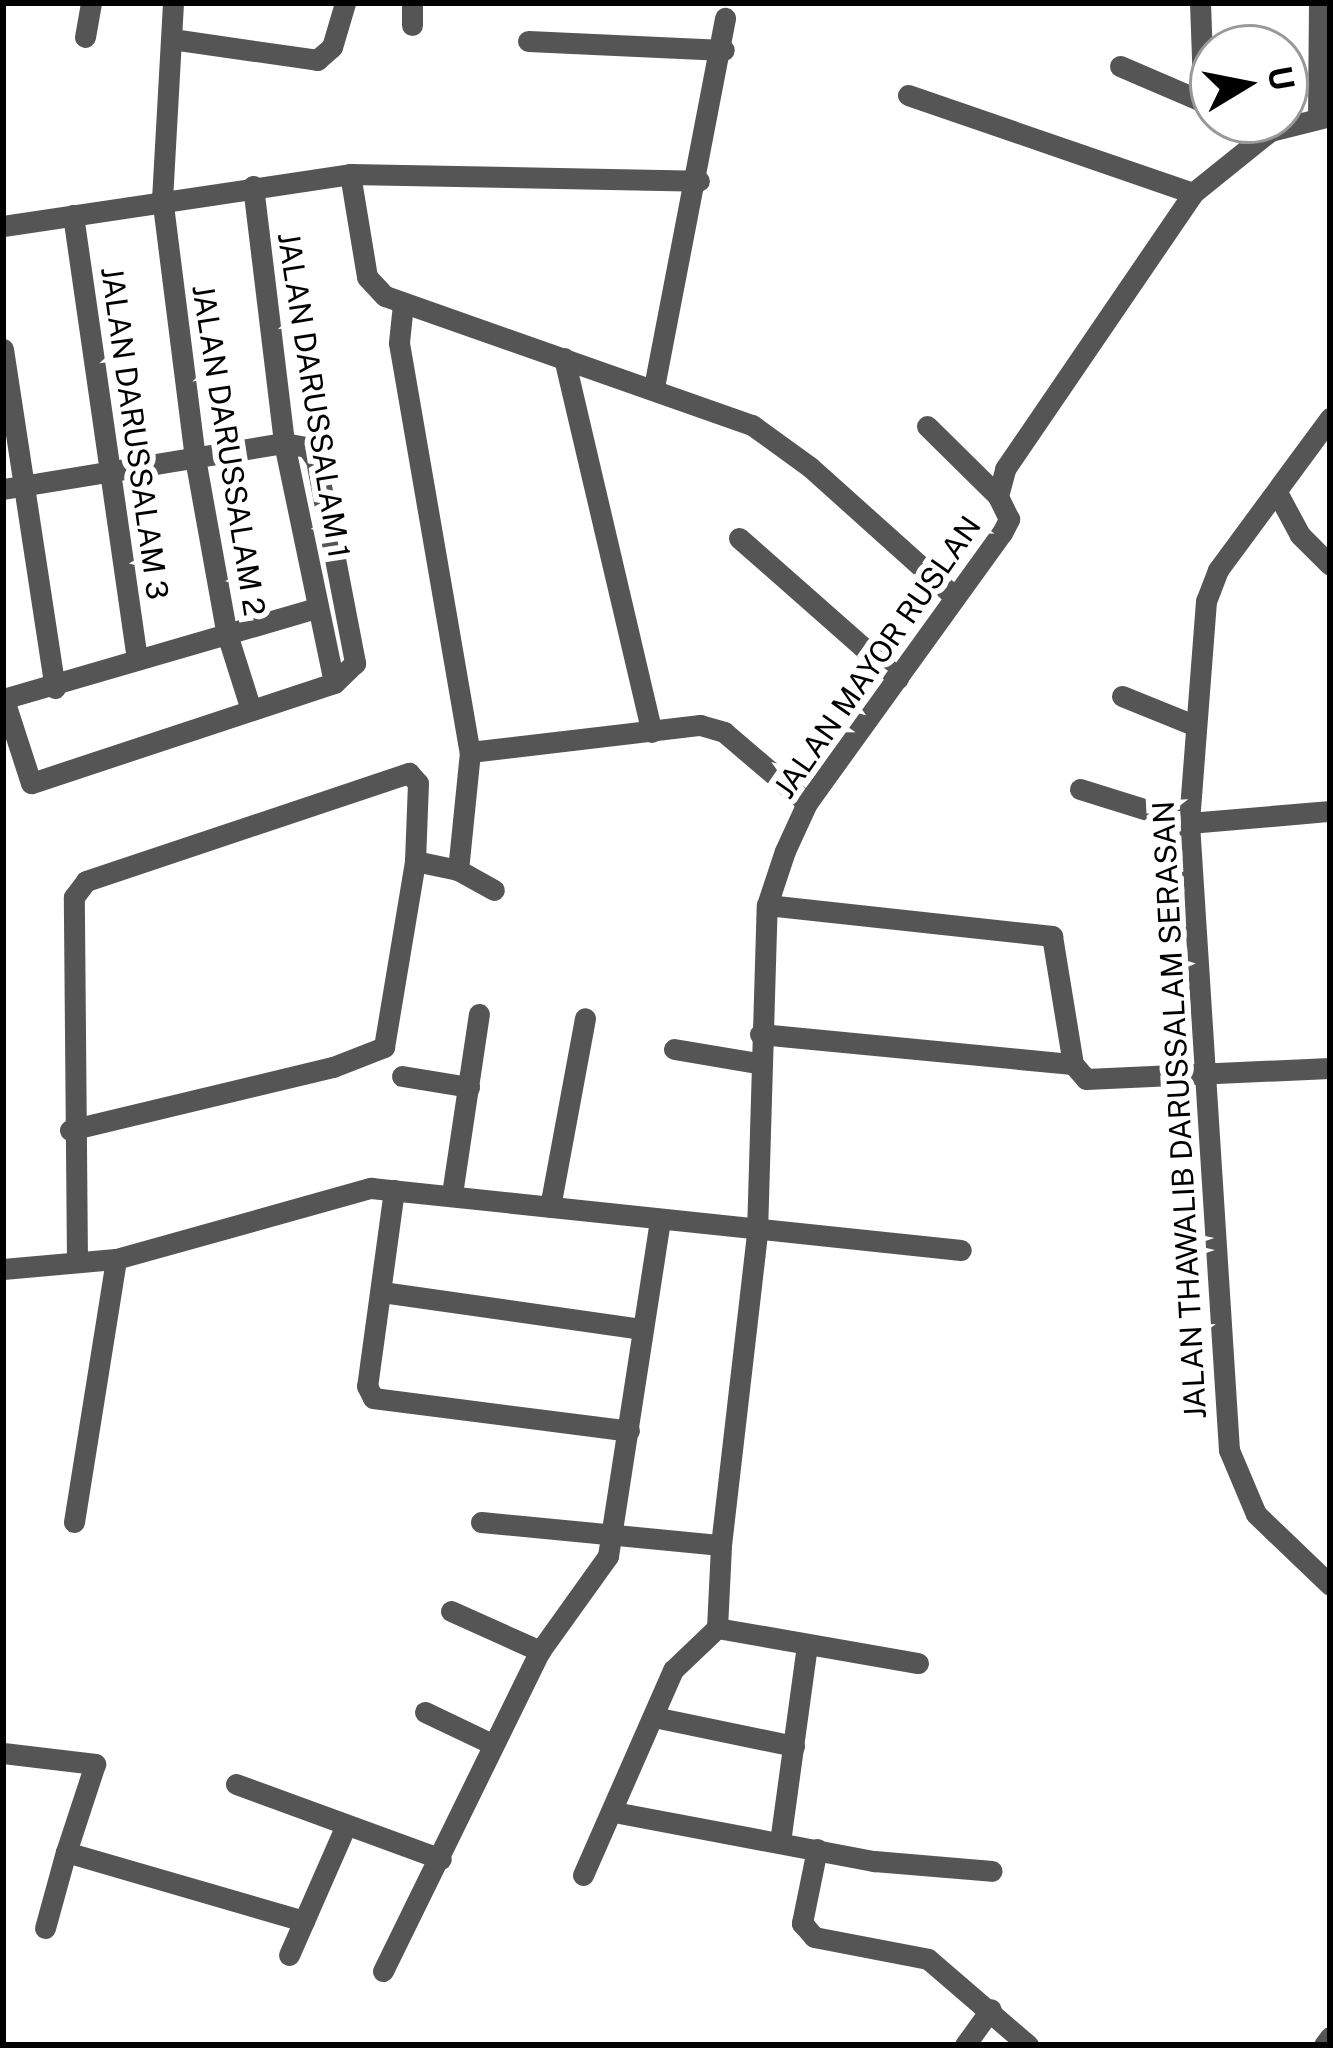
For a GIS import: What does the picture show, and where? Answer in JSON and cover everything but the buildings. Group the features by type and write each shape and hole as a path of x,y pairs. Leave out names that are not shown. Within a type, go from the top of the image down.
{"street":[{"path":"85,37 91,3"},
{"name":"JALAN DARUSSALAM 2","path":"173,3 162,197 195,458 226,632 251,710"},
{"path":"172,39 316,60 328,56 345,3"},
{"path":"1319,3 1324,116"},
{"path":"654,387 699,181 724,50 725,18"},
{"path":"528,41 724,50"},
{"path":"1120,65 1189,89"},
{"path":"908,95 1192,193"},
{"name":"JALAN MAYOR RUSLAN","path":"717,1628 721,1546 757,1233 758,1063 767,905 807,803 1010,518 998,496 1013,454 1192,193 1254,144"},
{"path":"3,226 162,197 350,174 699,181"},
{"path":"350,174 367,277 403,304 654,387 783,445 954,596"},
{"name":"JALAN DARUSSALAM 1","path":"253,186 284,443 334,683"},
{"name":"JALAN DARUSSALAM 3","path":"73,214 137,659"},
{"path":"403,304 401,356 470,752 458,870"},
{"path":"3,349 13,487 55,688"},
{"path":"564,358 652,731"},
{"name":"JALAN THAWALIB DARUSSALAM SERASAN","path":"1330,418 1279,496 1218,570 1206,601 1191,724 1189,823 1229,1450 1256,1514 1330,1585"},
{"path":"927,426 998,496"},
{"path":"13,487 109,476 284,443 307,447 316,460 355,663 334,683 31,783 4,699 55,688 137,659 317,608"},
{"path":"1279,496 1300,535 1330,565"},
{"path":"739,538 898,678"},
{"path":"1122,696 1191,724"},
{"path":"470,752 674,725 724,732 807,803"},
{"path":"70,1130 333,1067 384,1047 415,861 418,783 409,773 86,881 74,897 70,1130 77,1262"},
{"path":"1080,789 1189,823 1330,811"},
{"path":"415,861 458,870 494,890"},
{"path":"767,905 1046,932 1060,951 1073,1064 1086,1079 1205,1070 1330,1068"},
{"path":"452,1194 479,1014"},
{"path":"550,1207 585,1018"},
{"path":"760,1034 1073,1064"},
{"path":"674,1049 758,1063"},
{"path":"403,1076 469,1087"},
{"path":"4,1272 116,1259 371,1188 757,1233 961,1250"},
{"path":"394,1190 367,1386 373,1398 629,1431"},
{"path":"382,1971 540,1651 615,1534 660,1220"},
{"path":"74,1522 116,1259"},
{"path":"382,1292 642,1329"},
{"path":"481,1522 721,1546"},
{"path":"451,1611 540,1651"},
{"path":"583,1874 673,1670 717,1628 918,1663"},
{"path":"780,1842 807,1645"},
{"path":"425,1712 492,1744"},
{"path":"654,1717 794,1746"},
{"path":"3,1753 95,1764 44,1928"},
{"path":"236,1784 441,1859"},
{"path":"614,1812 817,1850 992,1871"},
{"path":"289,1955 346,1825"},
{"path":"817,1850 802,1923 814,1937 876,1942 928,1959 1028,2045"},
{"path":"66,1852 304,1921"},
{"path":"965,2045 991,2009"},
{"path":"1324,2045 1330,2037"}]}
